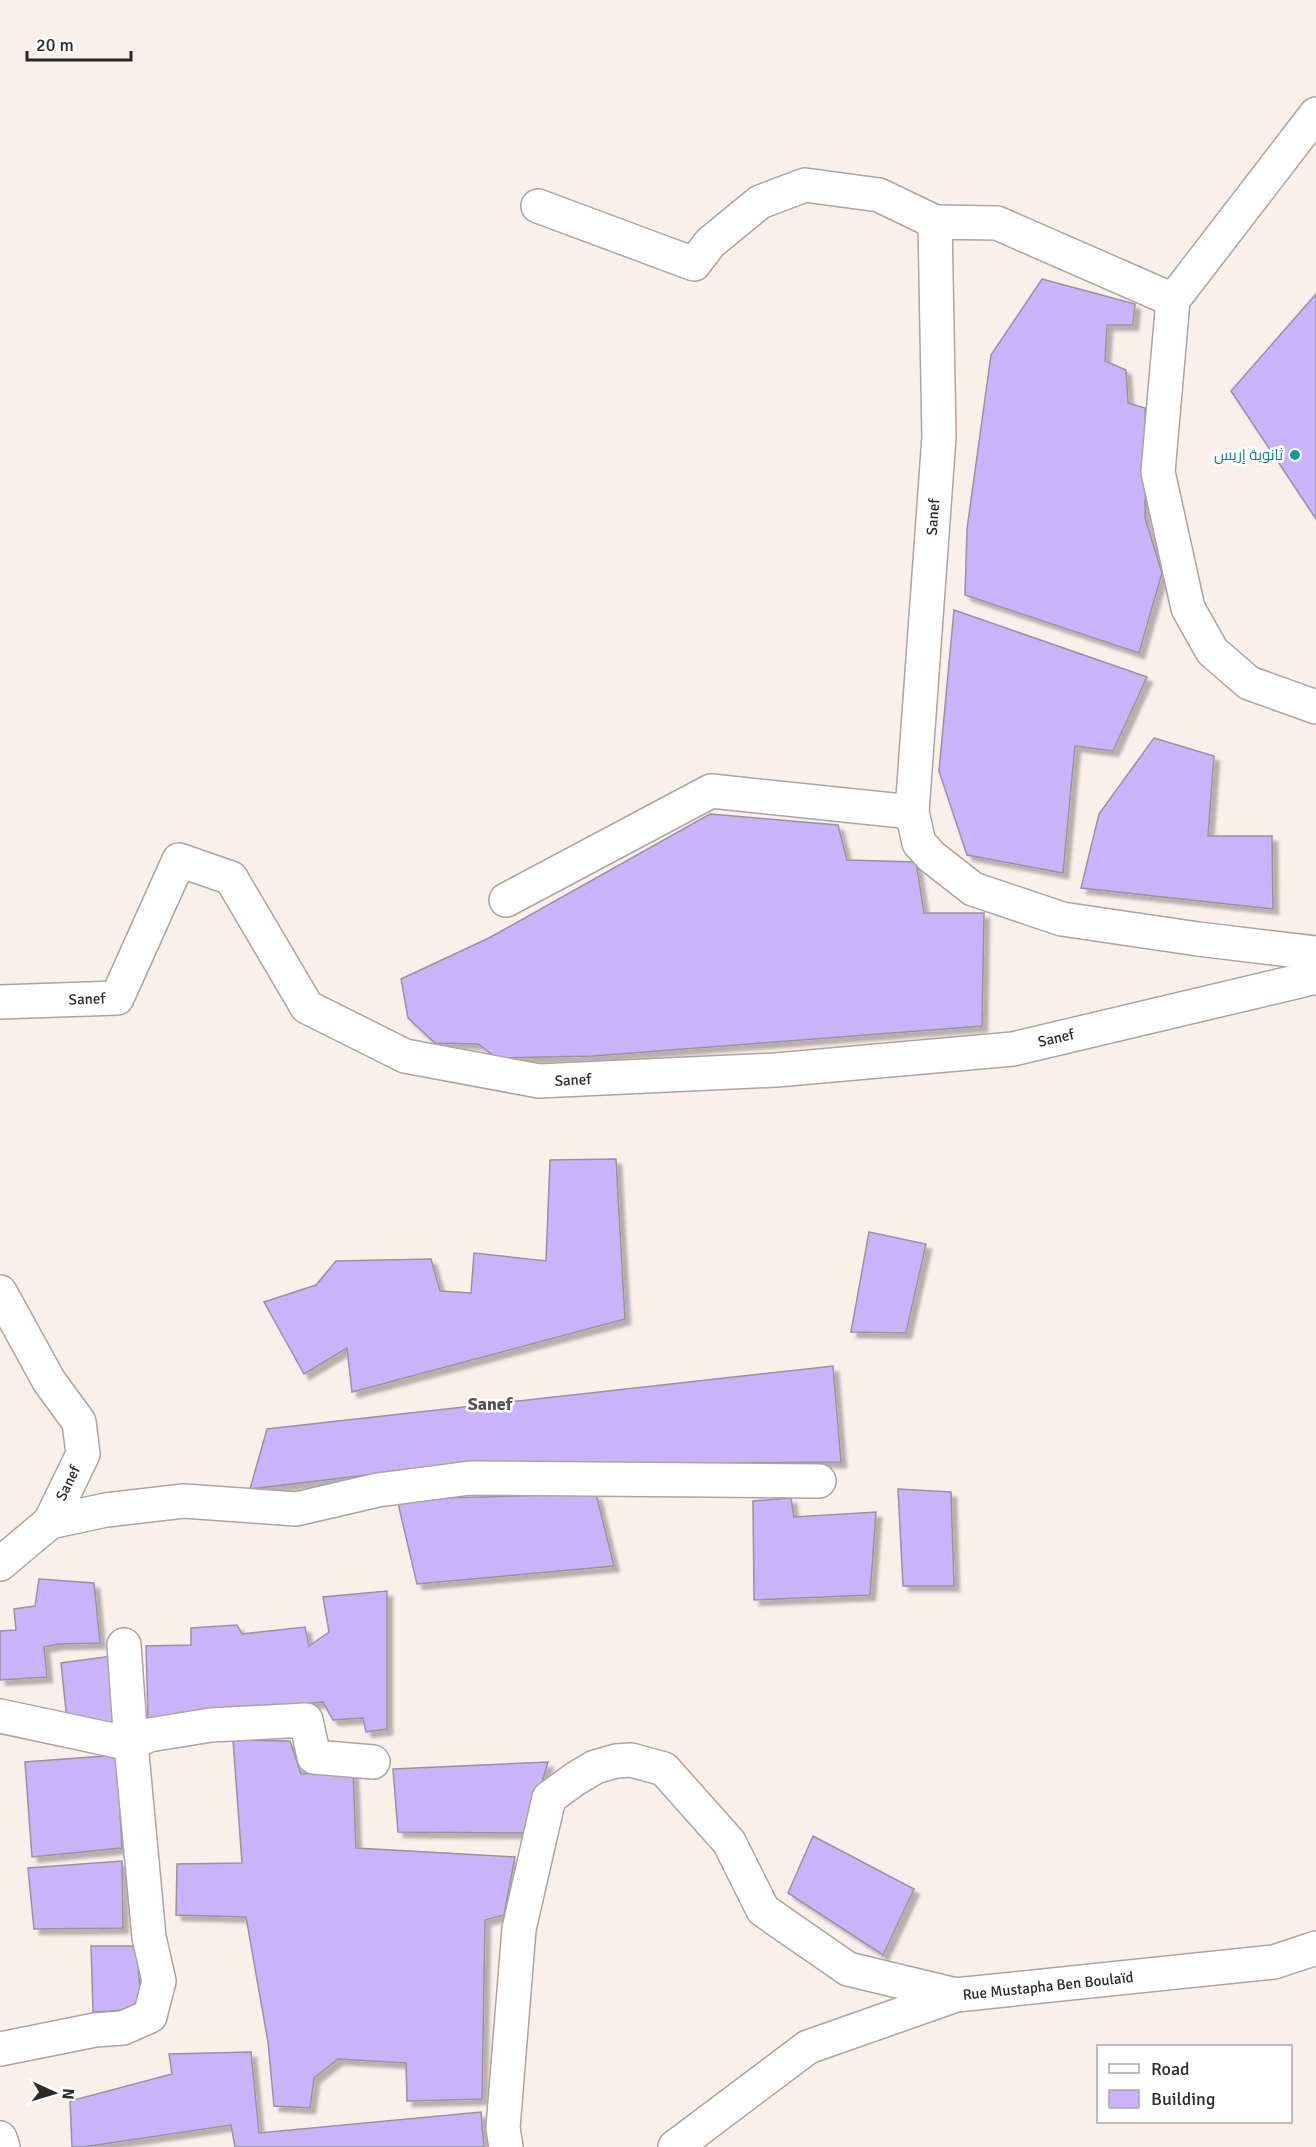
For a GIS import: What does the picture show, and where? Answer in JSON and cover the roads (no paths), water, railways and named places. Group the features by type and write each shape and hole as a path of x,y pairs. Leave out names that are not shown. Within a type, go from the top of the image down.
{"street":[{"path":"1316,114 1173,300 1158,472 1188,608 1212,651 1249,683 1316,707"},
{"path":"538,206 694,264 710,243 760,202 806,185 879,195 935,222 997,224 1173,300"},
{"name":"Sanef","path":"935,222 939,437 912,812 919,843 974,889 1062,919 1316,953"},
{"path":"506,900 711,791 912,812"},
{"name":"Sanef","path":"0,1002 117,998 179,860 231,878 307,1007 405,1056 539,1081 776,1070 1012,1049 1316,977"},
{"name":"Sanef","path":"0,1292 49,1381 79,1422 83,1454 50,1522 0,1564"},
{"path":"50,1522 106,1510 184,1502 296,1509 378,1490 470,1478 819,1481"},
{"path":"0,2049 95,2030 123,2028 150,2016 159,1981 149,1937 130,1744 124,1645"},
{"path":"0,1716 130,1744 149,1735 211,1725 306,1720 314,1757 373,1762"},
{"path":"506,2147 503,2128 519,1929 549,1798 595,1767 616,1761 631,1760 664,1769 729,1842 763,1910 848,1970 956,1995"},
{"name":"Rue Mustapha Ben Boulaïd","path":"675,2147 808,2047 956,1995 1274,1962 1316,1948"},
{"path":"0,2138 3,2147"}],"place":[{"name":"ثانوية إريس","path":"1295,455"}],"district":[{"name":"Sanef","path":"490,1404"}]}
